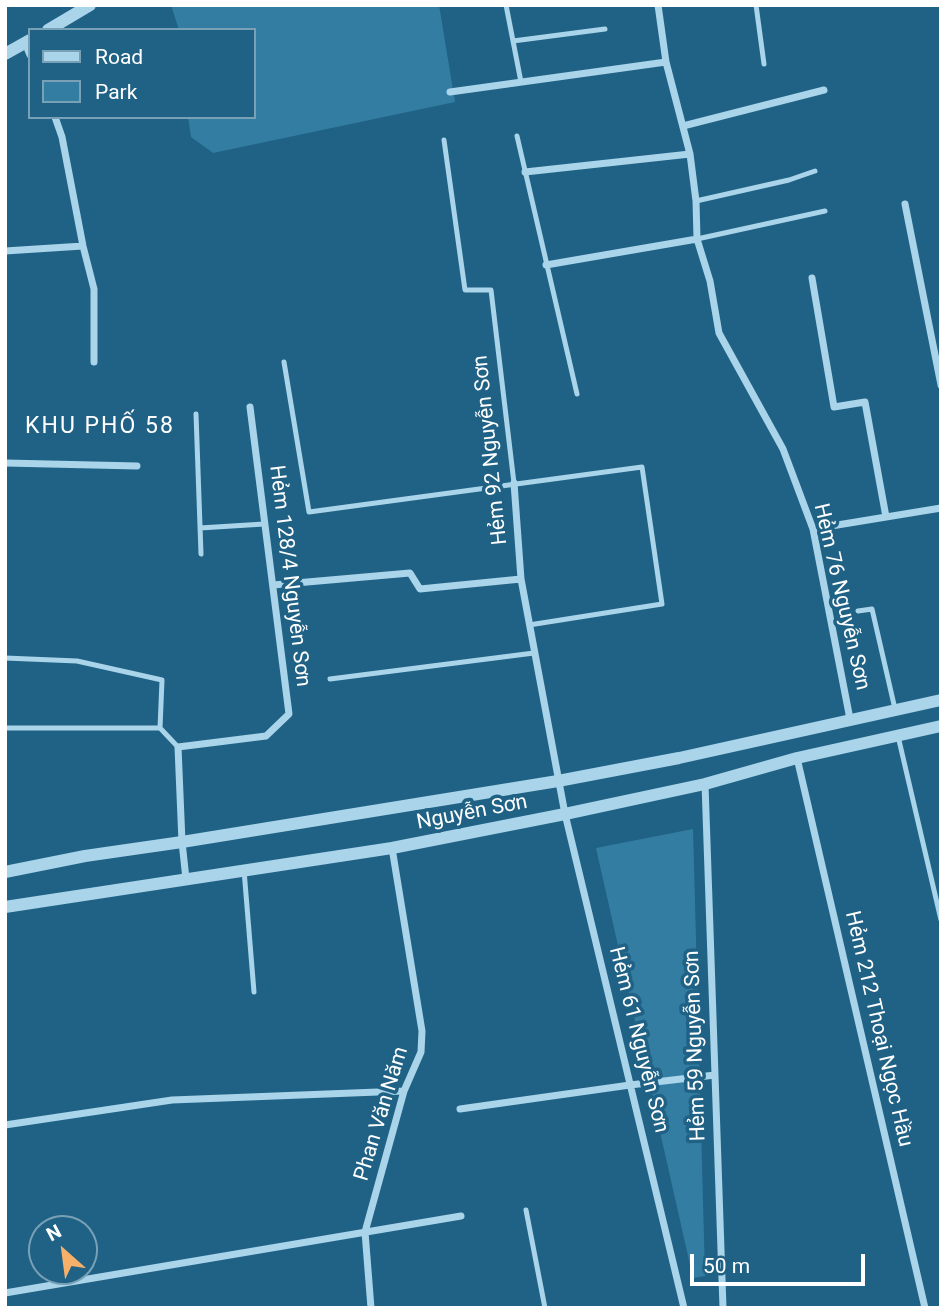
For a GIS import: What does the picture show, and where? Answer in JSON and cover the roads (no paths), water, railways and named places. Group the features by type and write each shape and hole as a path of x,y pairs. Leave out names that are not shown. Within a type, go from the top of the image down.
{"street":[{"path":"51,28 90,5"},
{"name":"Hẻm 76 Nguyễn Sơn","path":"658,5 666,62 690,153 697,239 710,281 719,333 783,449 813,529 850,719"},
{"path":"5,54 28,46"},
{"path":"450,92 666,62"},
{"path":"683,126 824,90"},
{"path":"56,119 62,137 94,289 94,362"},
{"path":"525,172 690,153"},
{"path":"905,204 941,385"},
{"path":"546,265 697,239"},
{"path":"5,251 83,246"},
{"path":"812,278 834,407 865,402 886,517"},
{"name":"Hẻm 128/4 Nguyễn Sơn","path":"178,747 266,736 289,714 250,407"},
{"path":"5,463 137,466"},
{"name":"Hẻm 92 Nguyễn Sơn","path":"514,483 521,579 558,781"},
{"path":"813,529 941,508"},
{"path":"273,585 410,573 420,590 521,579"},
{"name":"Nguyễn Sơn","path":"5,872 85,856 558,781 679,758 941,700"},
{"name":"Nguyễn Sơn","path":"5,907 392,848 705,784 797,758 941,726"},
{"path":"178,747 186,879"},
{"name":"Hẻm 212 Thoại Ngọc Hầu","path":"797,758 925,1308"},
{"name":"Hẻm 61 Nguyễn Sơn","path":"558,781 684,1308"},
{"name":"Hẻm 59 Nguyễn Sơn","path":"705,784 723,1308"},
{"name":"Phan Văn Năm","path":"371,1308 365,1232 404,1091 421,1052 422,1031 392,848"},
{"path":"460,1110 715,1076"},
{"path":"5,1125 172,1100 404,1091"},
{"path":"5,1293 460,1216"}],"lane":[{"path":"506,5 522,82"},
{"path":"756,5 764,64"},
{"path":"513,41 605,29"},
{"path":"517,136 577,394"},
{"name":"Hẻm 92 Nguyễn Sơn","path":"444,141 465,290 491,290 514,483"},
{"path":"696,201 789,180 815,171"},
{"path":"697,239 825,211"},
{"path":"284,362 309,512 642,467 662,604 529,625"},
{"path":"196,414 201,554"},
{"path":"200,528 264,524"},
{"path":"858,611 872,609 895,709"},
{"path":"330,679 534,653"},
{"path":"5,658 77,660 162,680 160,728 178,747"},
{"path":"5,728 160,728"},
{"path":"898,736 941,920"},
{"path":"244,870 254,992"},
{"path":"526,1210 545,1308"}],"district":[{"name":"KHU PHỐ 58","path":"100,427"}]}
